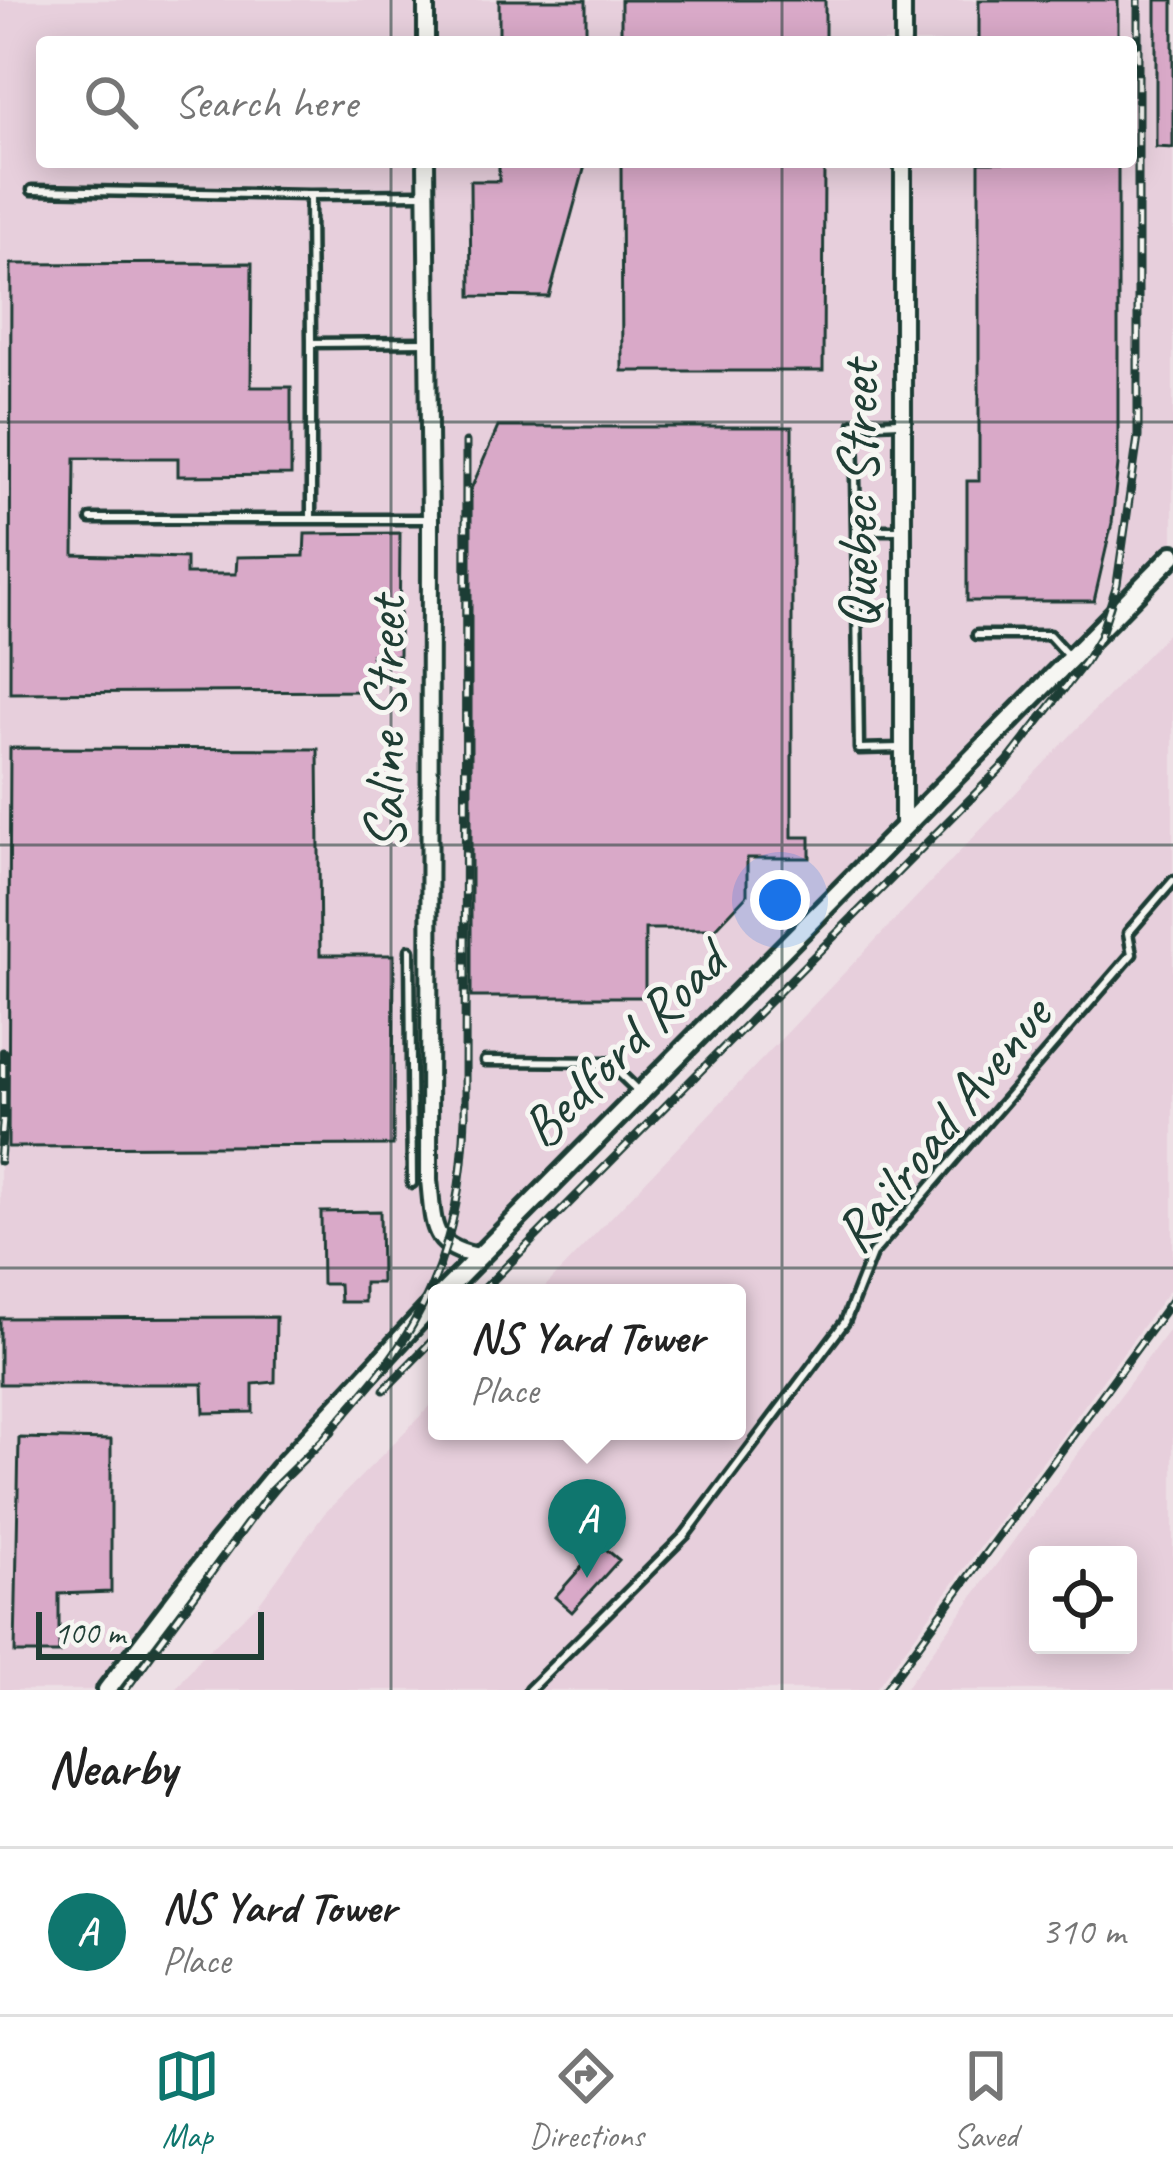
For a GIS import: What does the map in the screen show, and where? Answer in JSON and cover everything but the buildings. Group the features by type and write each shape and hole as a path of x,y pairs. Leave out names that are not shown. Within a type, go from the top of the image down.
{"street":[{"path":"426,0 426,36"},
{"path":"903,0 903,36"},
{"name":"Saline Street","path":"426,168 429,1180 441,1240 451,1250 480,1256"},
{"name":"Quebec Street","path":"903,168 903,827"},
{"name":"Bedford Road","path":"452,1284 1173,555"},
{"path":"106,1690 279,1470 428,1310"}],"lane":[{"path":"32,190 426,194"},
{"path":"310,195 311,519"},
{"path":"310,343 426,342"},
{"path":"903,422 854,424 859,749 903,748"},
{"path":"91,519 430,519"},
{"path":"856,530 903,530"},
{"path":"977,635 1049,635 1070,659"},
{"name":"Railroad Avenue","path":"529,1690 685,1535 845,1322 872,1254 1132,955 1128,933 1173,880"},
{"path":"410,950 412,1183"},
{"path":"410,1036 429,1037"},
{"path":"485,1060 608,1062 640,1093"}],"shaded area":[{"path":"0,0 1173,0 1173,561 453,1284 428,1284 428,1311 239,1519 107,1690 0,1690"},
{"path":"1173,628 1173,1285 875,1690 175,1690 200,1658 260,1602 324,1514 428,1408 428,1440 746,1440 746,1284 548,1284"},
{"path":"1173,1324 1173,1690 904,1690"}],"railway":[{"path":"489,1284 1007,762 1100,637 1117,584 1138,437 1138,0"},
{"path":"432,1284 452,1224 465,1117 466,442"},
{"path":"0,1161 3,1052"},
{"path":"321,1442 382,1370 428,1293"},
{"path":"885,1690 1173,1299"},
{"path":"384,1390 428,1345"},
{"path":"125,1690 272,1490 332,1431"}],"place":[{"name":"NS Yard Tower","path":"587,1578"}]}
